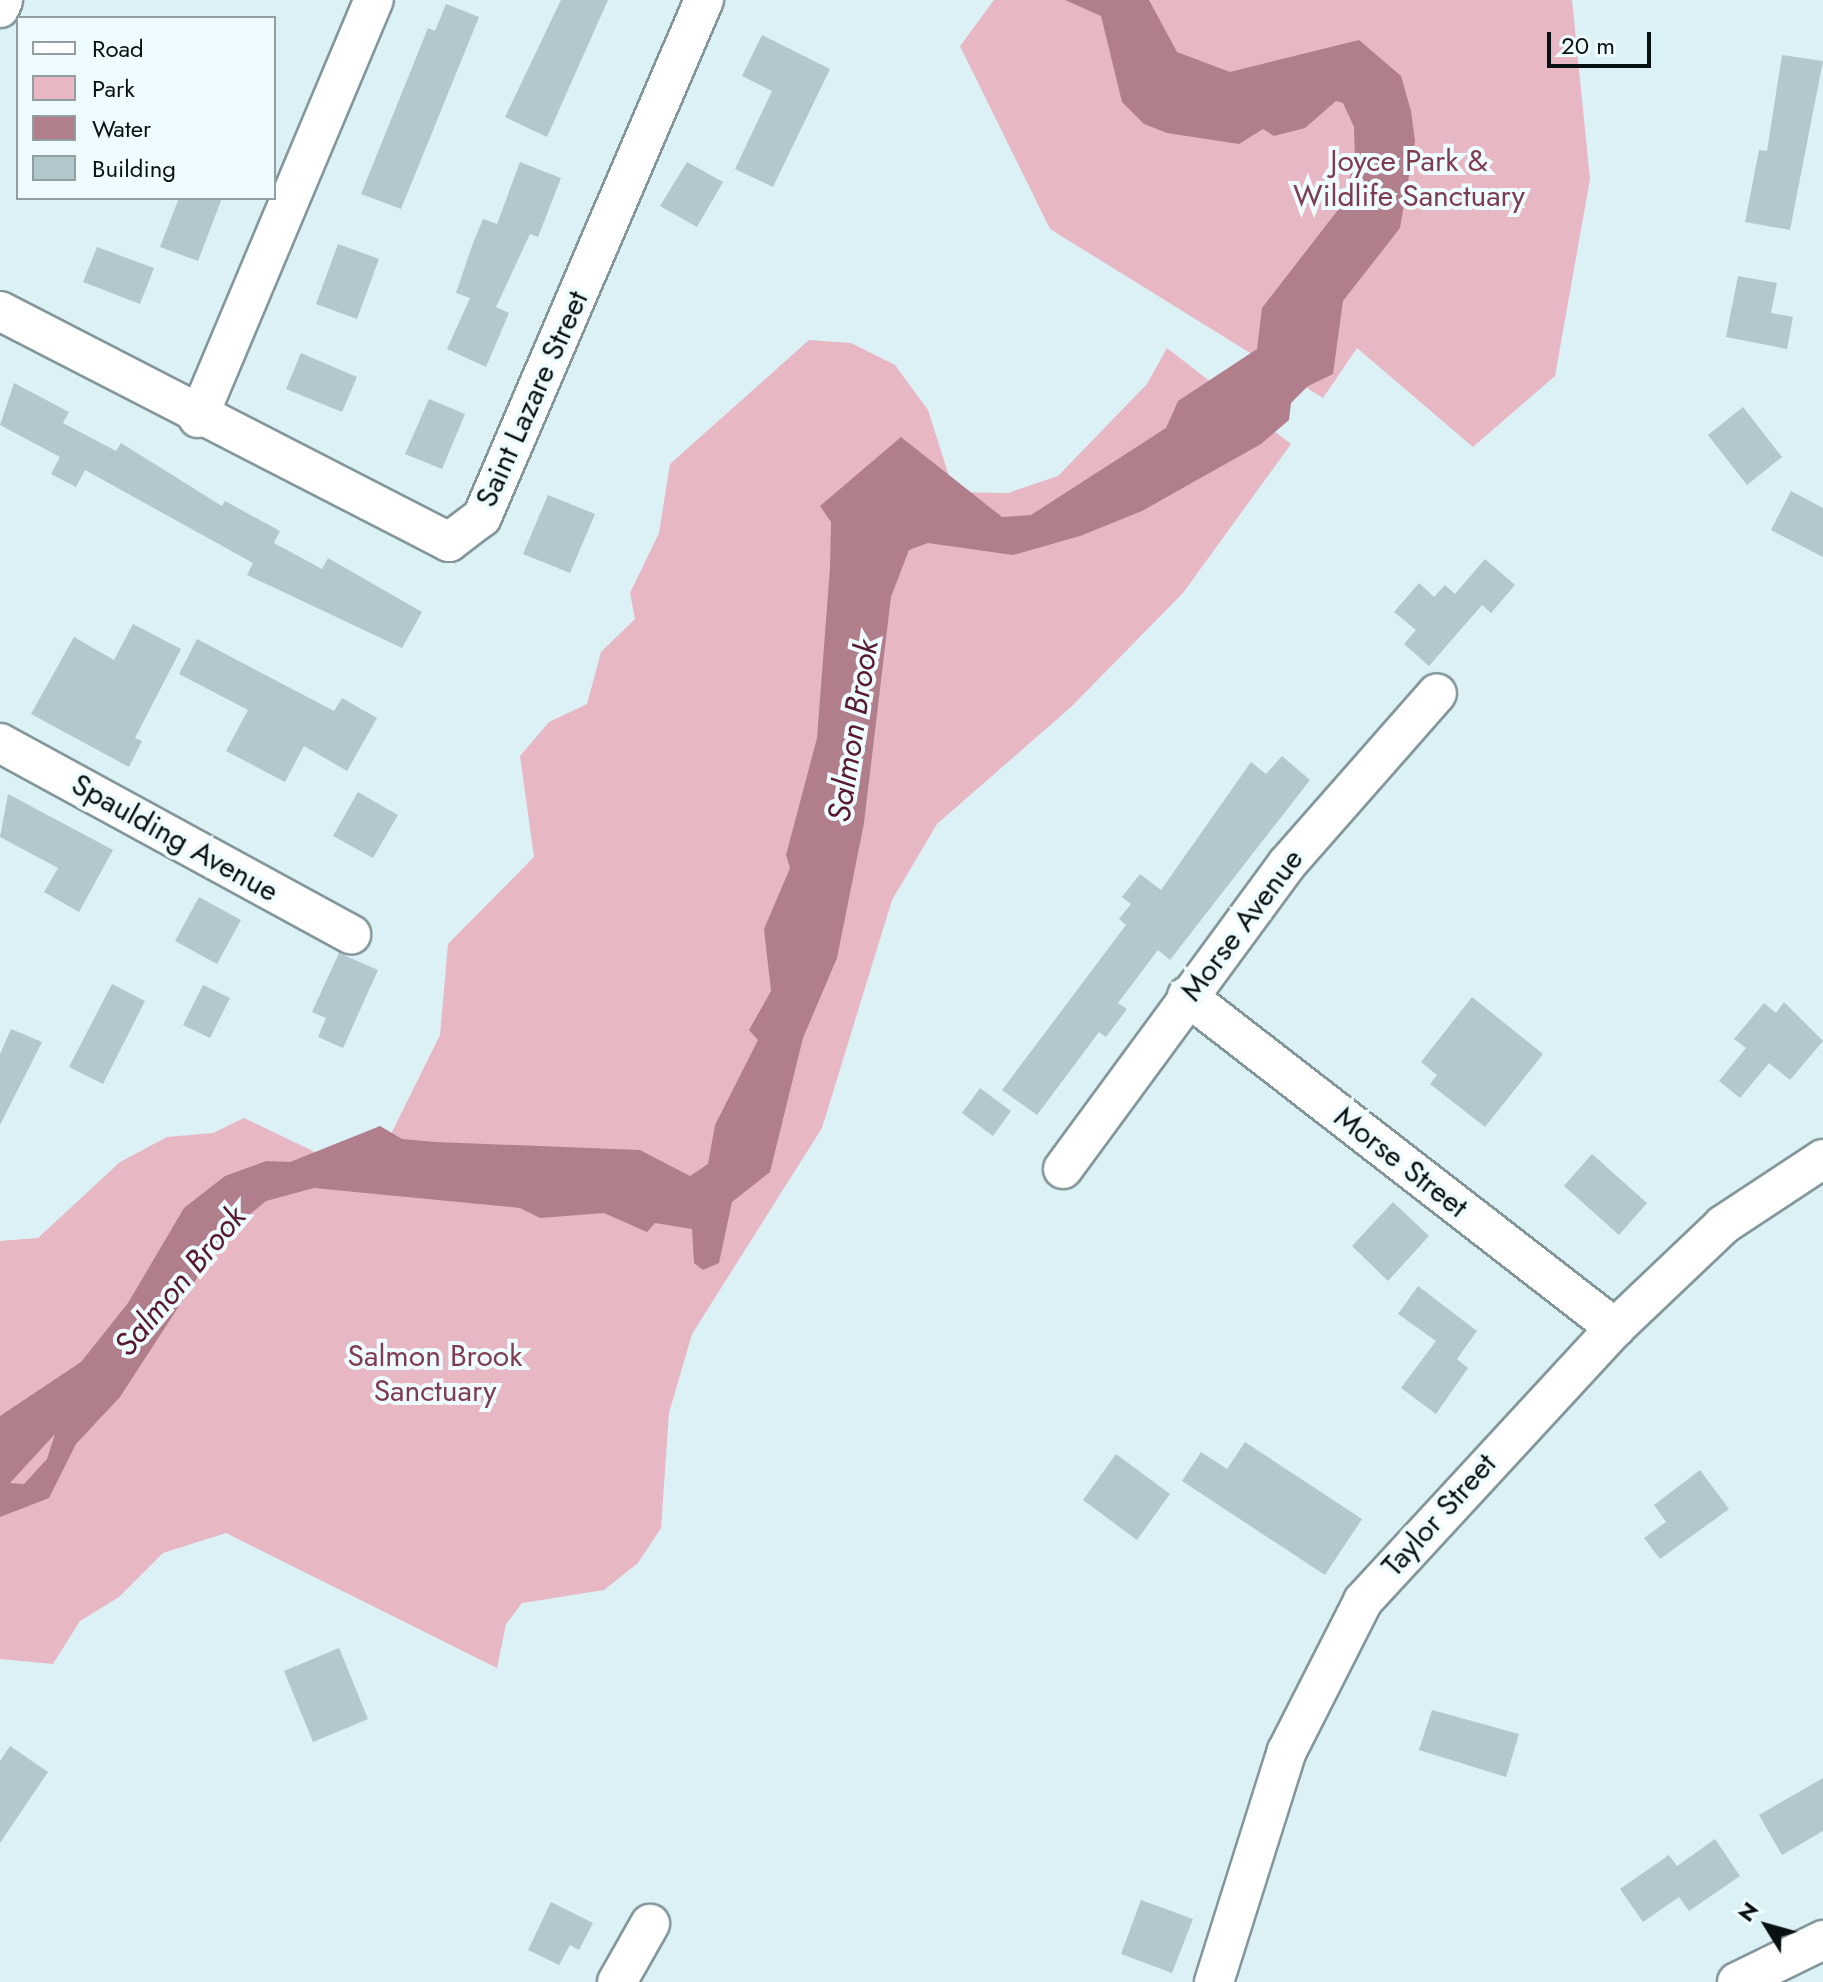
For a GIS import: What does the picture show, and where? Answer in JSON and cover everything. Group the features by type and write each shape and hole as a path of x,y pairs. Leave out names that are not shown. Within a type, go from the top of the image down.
{"street":[{"path":"0,8 3,0"},
{"path":"198,418 374,0"},
{"name":"Saint Lazare Street","path":"0,311 198,418 449,542 482,517 704,0"},
{"name":"Morse Avenue","path":"1063,1169 1187,996 1287,864 1437,693"},
{"name":"Spaulding Avenue","path":"0,743 351,934"},
{"name":"Morse Street","path":"1187,996 1615,1328"},
{"name":"Taylor Street","path":"1214,1982 1287,1751 1335,1645 1408,1546 1615,1328 1723,1225 1823,1159"},
{"path":"617,1982 650,1924"},
{"path":"1737,1982 1823,1940"}],"green space":[{"name":"Joyce Park & Wildlife Sanctuary","path":"994,0 1572,0 1590,179 1555,376 1473,447 1357,348 1323,398 1050,229 960,46"},
{"name":"Salmon Brook Sanctuary","path":"809,340 851,343 895,365 928,410 949,476 901,437 948,492 1008,493 1058,476 1147,384 1167,348 1291,444 1183,593 1071,707 937,824 892,900 822,1128 692,1334 669,1413 661,1528 638,1563 604,1590 522,1603 506,1624 497,1668 226,1533 163,1553 119,1597 80,1621 53,1664 0,1659 0,1241 38,1238 120,1162 167,1137 213,1133 244,1118 317,1153 391,1134 440,1035 448,944 534,857 520,756 549,722 587,704 601,652 635,619 630,593 659,533 670,464"}],"water":[{"name":"Salmon Brook","path":"1065,0 1149,0 1177,52 1230,72 1359,40 1401,76 1411,111 1415,141 1400,228 1343,301 1333,374 1308,386 1291,403 1289,420 1261,444 1142,511 1080,536 1013,555 928,543 909,550 891,597 864,823 837,958 803,1038 770,1172 732,1202 719,1263 703,1270 694,1263 692,1229 655,1223 647,1232 604,1213 540,1218 520,1208 314,1188 266,1201 225,1235 120,1397 76,1444 49,1498 0,1517 0,1416 81,1362 128,1303 184,1208 225,1176 266,1161 290,1162 380,1126 402,1139 640,1150 690,1176 708,1164 715,1125 758,1040 749,1030 771,991 764,929 790,868 786,855 817,738 831,522 820,506 901,437 1002,517 1031,515 1166,428 1178,401 1257,349 1262,308 1341,206 1355,160 1354,127 1343,103 1336,101 1305,128 1274,136 1263,129 1239,144 1167,133 1144,124 1122,102 1101,16","holes":["55,1434 47,1459 24,1484 10,1483"]}],"building":[{"path":"561,0 608,0 547,137 505,117"},
{"path":"446,4 479,17 401,209 361,194 428,28 435,31"},
{"path":"762,35 830,69 773,187 735,169 772,91 742,76"},
{"path":"1782,55 1823,61 1790,230 1745,222 1759,150 1767,151"},
{"path":"520,162 561,178 538,237 530,234 496,307 509,313 486,367 447,349 470,298 456,293 483,219 497,224"},
{"path":"687,162 723,182 697,227 660,206"},
{"path":"178,200 221,200 198,261 160,247"},
{"path":"338,244 379,259 357,319 316,304"},
{"path":"97,247 154,268 140,304 83,282"},
{"path":"1738,276 1777,283 1771,313 1793,317 1787,349 1726,337"},
{"path":"301,353 357,377 342,412 286,389"},
{"path":"14,383 69,412 63,423 116,451 121,443 222,506 225,501 280,531 274,543 322,569 328,558 422,612 402,648 247,575 253,563 85,470 76,487 51,474 60,457 0,425"},
{"path":"429,399 465,414 442,469 405,454"},
{"path":"1743,407 1782,457 1747,485 1708,435"},
{"path":"1791,491 1823,508 1823,557 1771,530"},
{"path":"548,495 595,514 570,573 523,554"},
{"path":"1485,559 1515,585 1491,613 1482,605 1429,666 1404,644 1416,630 1394,612 1419,583 1434,597 1445,585 1455,594"},
{"path":"133,624 181,649 135,738 142,741 129,767 31,714 74,637 114,660"},
{"path":"197,639 334,711 342,698 377,718 347,771 304,746 285,782 226,751 248,710 179,674"},
{"path":"1282,756 1310,780 1170,960 1158,950 1118,1003 1127,1009 1106,1037 1099,1032 1037,1115 1002,1090 1126,925 1119,919 1131,904 1122,897 1140,874 1161,890 1251,762 1266,774"},
{"path":"358,792 398,815 373,858 333,836"},
{"path":"8,794 113,850 79,912 44,892 58,868 0,837"},
{"path":"199,897 241,920 217,964 175,941"},
{"path":"339,953 378,970 343,1048 318,1037 326,1018 312,1012"},
{"path":"112,984 145,1001 103,1084 69,1067"},
{"path":"203,985 230,998 210,1038 183,1025"},
{"path":"1472,997 1543,1054 1485,1127 1430,1084 1437,1075 1421,1062"},
{"path":"1784,1002 1823,1041 1790,1080 1769,1063 1740,1098 1719,1081 1746,1048 1734,1039 1764,1003 1776,1013"},
{"path":"11,1029 42,1042 0,1125 0,1054"},
{"path":"980,1088 1011,1111 993,1136 962,1113"},
{"path":"1592,1154 1647,1203 1619,1235 1564,1186"},
{"path":"1393,1202 1429,1236 1388,1281 1352,1246"},
{"path":"1418,1286 1477,1331 1457,1359 1468,1368 1436,1414 1401,1388 1436,1341 1398,1314"},
{"path":"1245,1442 1362,1519 1325,1575 1182,1481 1201,1452 1227,1469"},
{"path":"1116,1454 1170,1494 1137,1540 1083,1500"},
{"path":"1700,1470 1729,1509 1660,1559 1644,1538 1666,1522 1654,1505"},
{"path":"339,1648 368,1719 313,1742 284,1671"},
{"path":"1432,1710 1519,1734 1506,1777 1419,1750"},
{"path":"10,1746 48,1772 0,1843 0,1761"},
{"path":"1823,1778 1823,1831 1782,1855 1759,1815"},
{"path":"1715,1839 1740,1876 1689,1911 1679,1897 1643,1922 1620,1889 1669,1855 1677,1866"},
{"path":"1141,1900 1193,1919 1172,1973 1121,1954"},
{"path":"551,1902 593,1923 579,1950 570,1945 559,1965 528,1950"}]}
